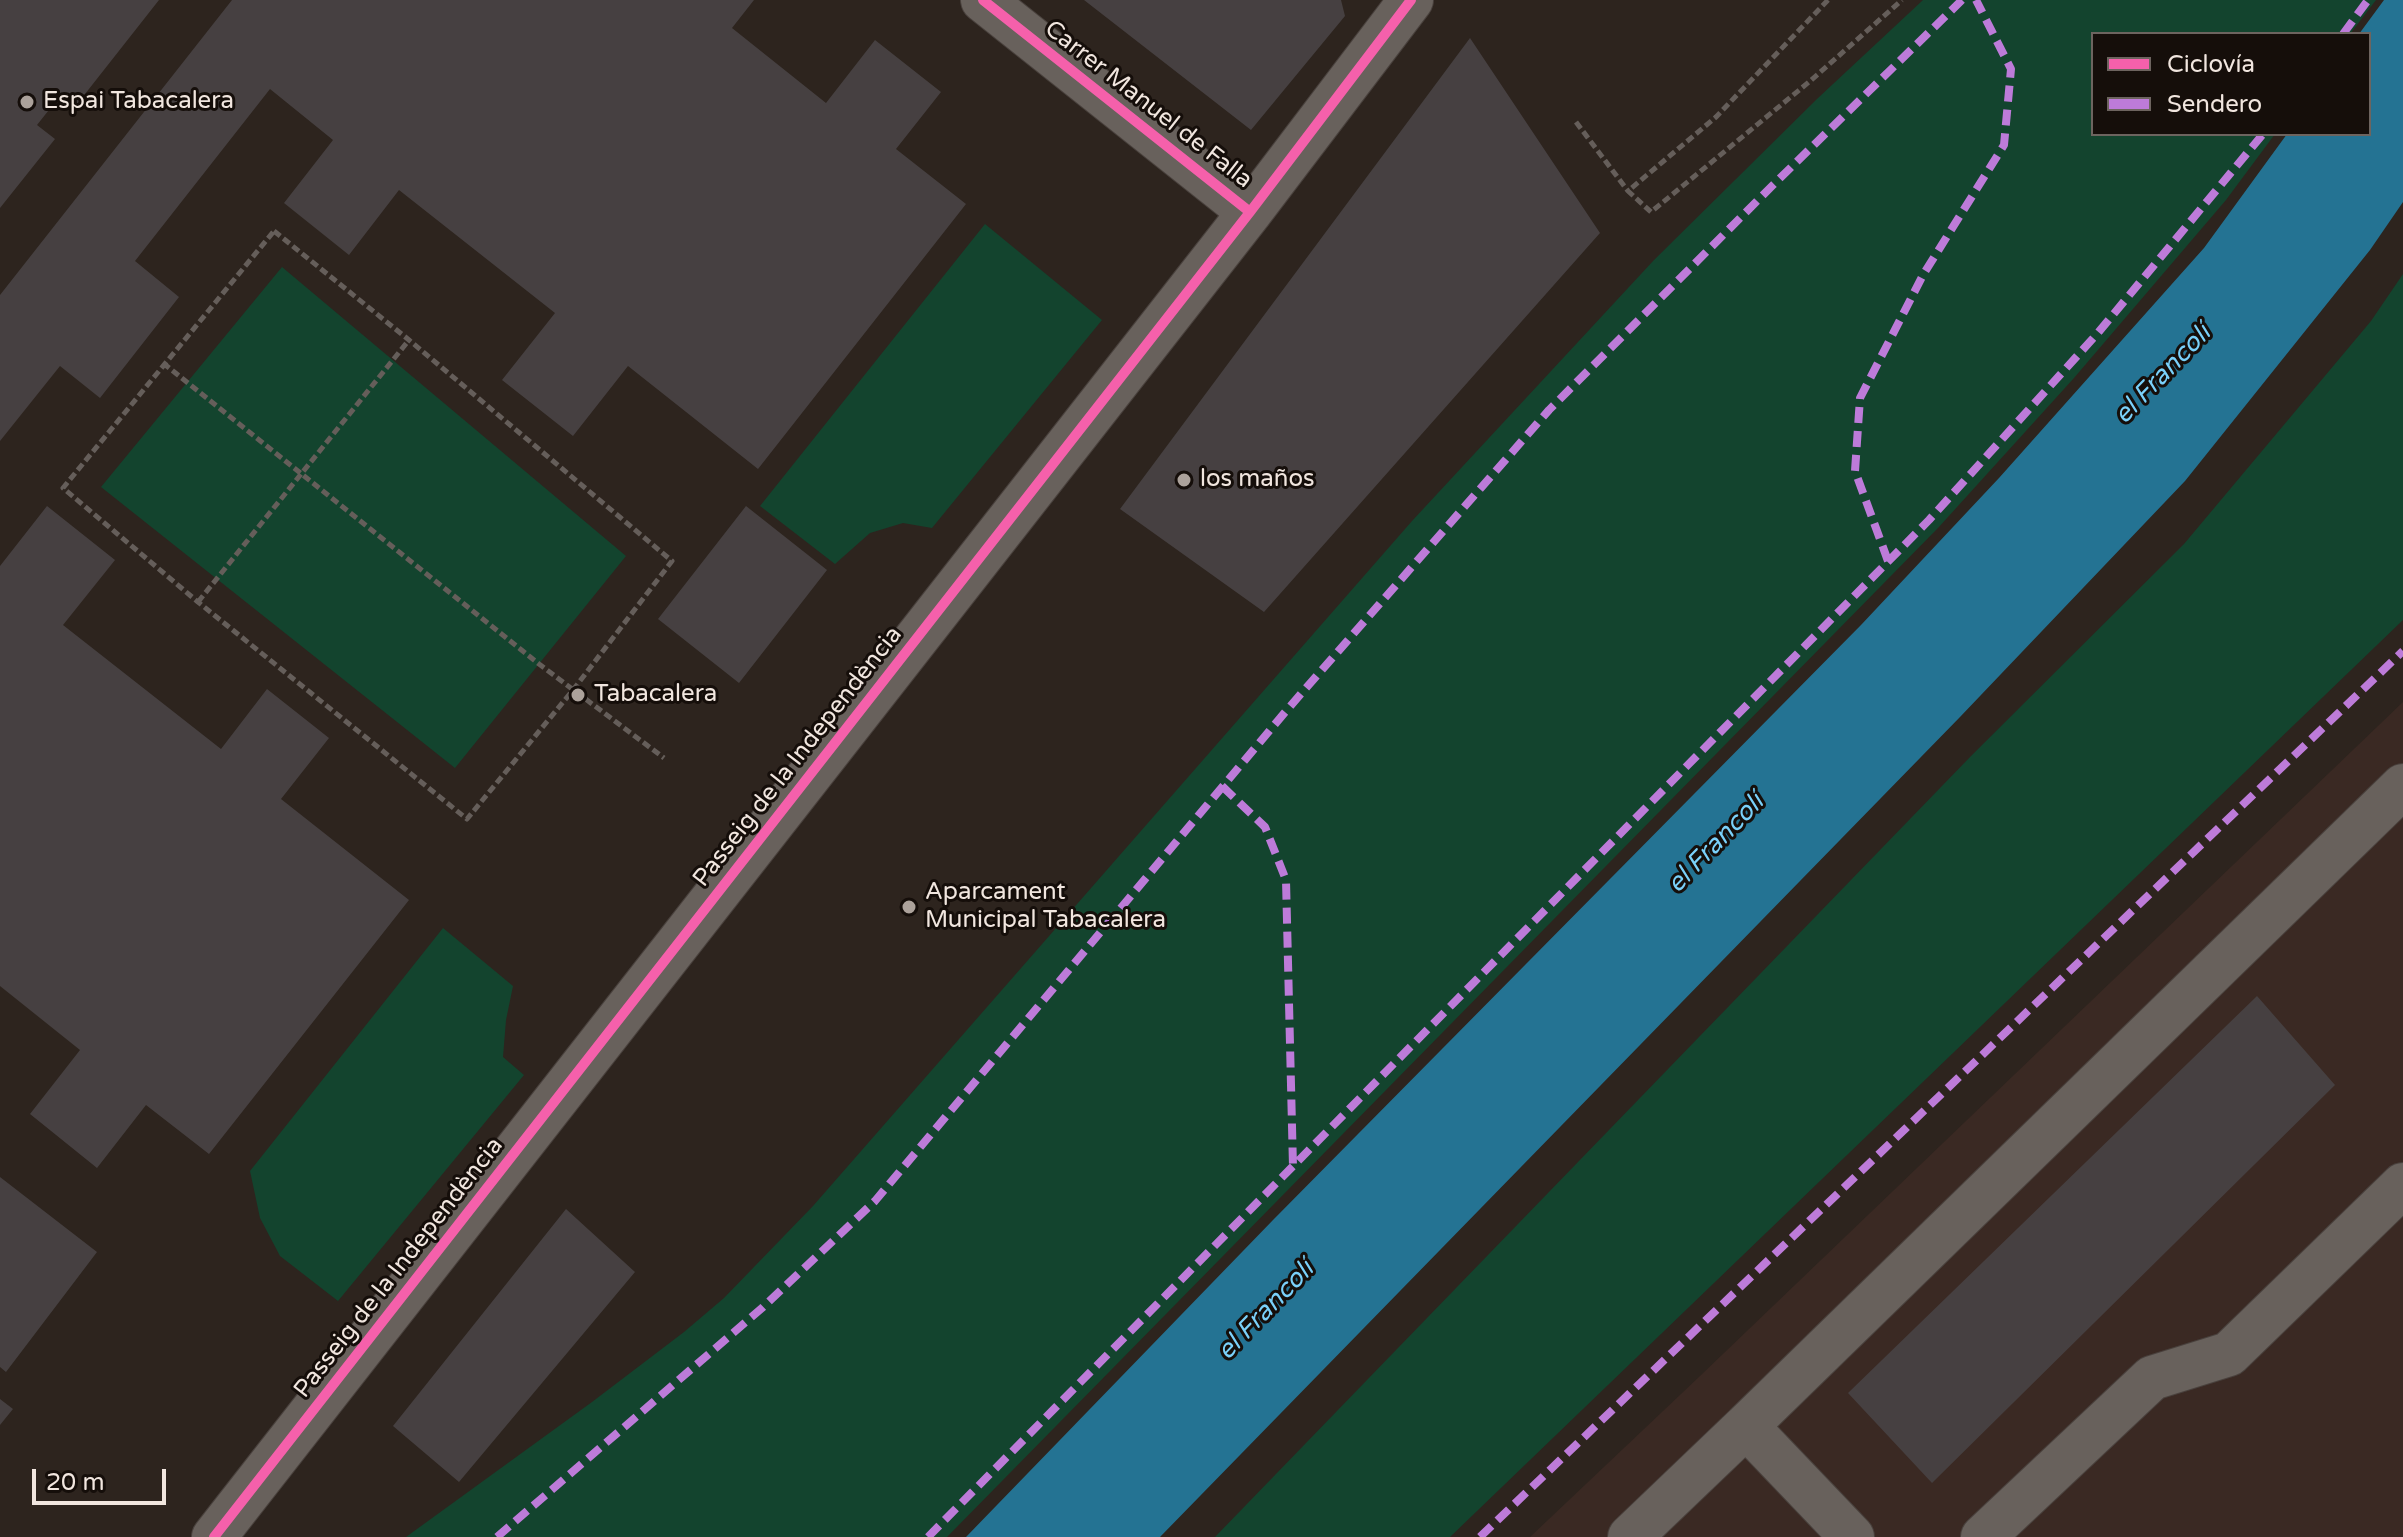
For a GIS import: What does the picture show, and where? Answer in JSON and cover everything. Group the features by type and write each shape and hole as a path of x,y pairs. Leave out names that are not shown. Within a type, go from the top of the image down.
{"street":[{"name":"Carrer Manuel de Falla","path":"983,0 1250,212"},
{"name":"Passeig de la Independència","path":"214,1537 1250,212 1411,0"},
{"path":"1630,1537 2403,786"},
{"path":"1983,1537 2152,1378 2229,1354 2403,1185"},
{"path":"1746,1426 1852,1537"}],"path":[{"path":"1628,191 1716,117 1828,0"},
{"path":"1576,122 1628,191 1651,212 1809,82 1902,0"},
{"path":"274,231 672,561 573,690 467,819 198,602 63,488 163,363 274,231"},
{"path":"198,602 409,340"},
{"path":"163,363 573,690 664,758"}],"shaded area":[{"path":"2403,702 2403,1537 1530,1537 1700,1376"}],"green space":[{"path":"1923,0 2376,0 2352,32 2091,32 2091,136 2274,136 2226,200 2074,378 1938,528 947,1537 406,1537 592,1402 724,1298 813,1206 1412,521 1654,260 1818,98"},
{"path":"985,224 1102,320 932,528 903,523 870,533 835,564 760,506"},
{"path":"282,267 626,556 455,768 101,487"},
{"path":"2403,274 2403,620 1450,1537 1215,1537 1971,756 2184,544 2371,321"},
{"path":"443,928 513,986 503,1057 524,1075 338,1301 280,1256 260,1218 250,1171"}],"water":[{"name":"el Francolí","path":"2384,0 2403,0 2403,202 2370,250 2185,481 1960,717 1160,1537 966,1537 1273,1220 1861,625 1999,478 2204,248 2286,136 2371,136 2371,32 2360,32"}],"building":[{"name":"Espai Tabacalera","path":"0,0 159,0 74,108 60,96 37,125 55,139 0,208"},
{"path":"232,0 754,0 732,28 826,103 875,40 941,92 896,149 966,204 758,469 628,366 573,436 502,380 555,313 399,190 349,255 284,203 333,140 270,89 135,261 179,297 100,398 60,366 0,441 0,295"},
{"path":"1084,0 1341,0 1345,16 1251,130"},
{"path":"1470,38 1600,233 1264,612 1120,509"},
{"path":"47,506 115,560 63,625 221,749 267,689 329,738 281,799 409,900 209,1154 146,1105 97,1168 30,1114 80,1050 0,986 0,566"},
{"path":"746,506 827,570 739,683 658,619"},
{"path":"2257,996 2335,1085 1932,1483 1848,1393"},
{"path":"0,1177 97,1252 6,1372 0,1367"},
{"path":"566,1209 635,1272 459,1482 393,1426"},
{"path":"0,1399 13,1409 0,1425"}],"marked path":[{"path":"497,1537 762,1308 875,1201 1286,711 1549,410 1962,0"},
{"path":"1888,561 1855,471 1860,398 1923,275 2004,145 2011,69 1976,0"},
{"path":"2344,32 2368,0"},
{"path":"928,1537 1929,520 2097,334 2261,136"},
{"path":"1480,1537 2403,651"},
{"path":"1222,786 1265,827 1286,880 1293,1167"}],"cycle path":[{"path":"983,0 1250,212"},
{"path":"214,1537 1250,212 1411,0"}],"place":[{"name":"Espai Tabacalera","path":"27,102"},
{"name":"los maños","path":"1184,480"},
{"name":"Tabacalera","path":"578,695"},
{"name":"Aparcament Municipal Tabacalera","path":"909,907"}]}
